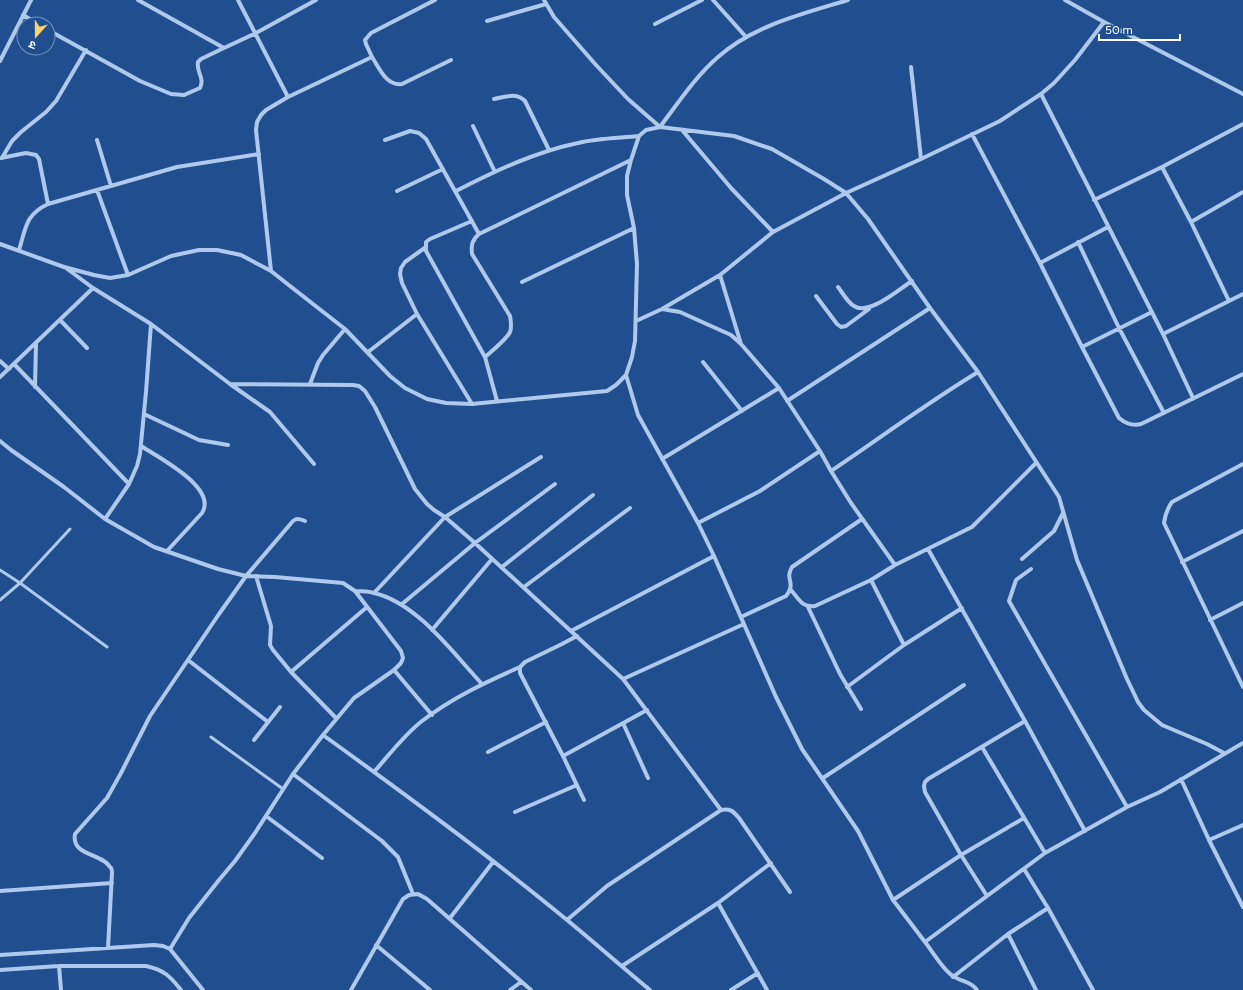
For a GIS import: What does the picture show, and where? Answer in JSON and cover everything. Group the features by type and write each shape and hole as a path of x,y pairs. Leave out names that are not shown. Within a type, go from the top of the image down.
{"street":[{"path":"23,16 31,0"},
{"path":"138,0 224,48"},
{"path":"238,0 288,97"},
{"path":"56,34 140,81 171,94 184,95 200,88 202,84 201,77 197,69 198,62 201,59 256,33 316,0"},
{"path":"435,0 370,33 365,40 366,44 372,57 385,77 391,83 396,85 402,84 451,60"},
{"path":"655,24 702,0"},
{"path":"713,0 746,37"},
{"path":"660,127 700,75 718,56 746,37 769,25 848,0"},
{"path":"1062,0 1065,0 1104,22 1243,94"},
{"path":"487,22 545,2 568,33 622,94 660,127"},
{"path":"636,320 662,309 720,275 773,232 846,193 1000,121 1041,94 1054,83 1104,22"},
{"path":"0,61 16,30"},
{"path":"1,158 12,141 46,112 56,101 86,50"},
{"path":"271,271 256,130 257,122 266,110 288,97 372,57"},
{"path":"911,67 921,159"},
{"path":"1041,94 1152,312 1193,398"},
{"path":"494,98 515,95 526,101 549,150"},
{"path":"1094,200 1162,167 1243,124"},
{"path":"473,126 495,172"},
{"path":"0,244 64,267 110,278 128,275 171,256 199,250 217,250 241,255 271,271 345,329 390,376 405,388 427,398 446,403 472,404 607,391 616,385 626,375 635,341 637,264 634,228 627,195 627,176 639,136 646,130 660,127 734,136 772,149 846,193 868,219 930,308 978,372 1059,497 1077,560 1138,702 1144,710 1162,726 1207,744 1224,753"},
{"path":"682,130 730,188 773,232"},
{"path":"384,140 410,131 419,133 426,139 479,234"},
{"path":"972,134 1119,418 1125,423 1132,425 1141,424 1243,374"},
{"path":"456,191 522,160 549,150 580,142 639,136"},
{"path":"97,140 111,186"},
{"path":"1,158 26,152 36,155 39,159 48,204"},
{"path":"20,250 29,219 37,209 48,204 177,167 259,154"},
{"path":"485,357 507,336 511,325 510,316 472,254 473,240 479,234 631,160"},
{"path":"1162,167 1191,222 1229,301"},
{"path":"397,191 443,169"},
{"path":"97,190 128,275"},
{"path":"1191,222 1243,192"},
{"path":"472,221 430,239 426,242 426,251 485,357 497,401"},
{"path":"1040,263 1108,227"},
{"path":"522,282 634,228"},
{"path":"1078,242 1118,328 1164,413"},
{"path":"426,247 405,262 401,268 400,274 402,283 417,314 472,404"},
{"path":"64,267 93,288 151,324 230,384 270,412 314,464"},
{"path":"720,275 741,344"},
{"path":"816,296 837,324 846,326 912,281"},
{"path":"838,287 853,306 862,309 871,308"},
{"path":"0,377 93,288"},
{"path":"1163,334 1243,294"},
{"path":"787,401 930,308"},
{"path":"662,309 680,312 731,335 741,344 780,388 831,471 894,566"},
{"path":"1082,347 1152,312"},
{"path":"368,352 417,314"},
{"path":"60,320 87,348"},
{"path":"105,519 129,484 137,466 141,446 151,324"},
{"path":"310,384 316,367 323,355 345,329"},
{"path":"35,386 36,344"},
{"path":"0,362 9,369"},
{"path":"703,362 742,411"},
{"path":"14,364 129,484"},
{"path":"831,471 947,391 978,372"},
{"path":"626,375 638,416 698,523 776,698 799,742 858,831 893,900 943,966 953,976 967,982 977,990"},
{"path":"230,384 353,385 359,386 365,391 375,407 415,489 427,504 446,517 524,586 623,679 721,810"},
{"path":"662,459 780,388"},
{"path":"144,414 200,440 228,445"},
{"path":"0,441 64,487 105,519 167,552 210,567 246,576 343,583 355,591 401,651 403,658 401,663 394,670 354,698 336,718 293,774 235,861 214,885 189,918 170,949"},
{"path":"141,446 184,474 197,487 205,498 205,508 202,513 167,552"},
{"path":"698,523 760,491 820,451"},
{"path":"374,593 446,517 541,457"},
{"path":"862,519 792,567 789,571 791,590 802,604 808,607 815,606 871,580 894,566 972,527 1036,463"},
{"path":"1243,464 1172,502 1168,507 1164,523 1243,687"},
{"path":"402,604 475,544 555,484"},
{"path":"502,567 594,495"},
{"path":"524,586 630,508"},
{"path":"1022,559 1054,531 1063,512"},
{"path":"108,948 112,883 110,866 106,862 76,845 74,840 75,834 110,793 150,716 246,576 293,521 300,519 305,521"},
{"path":"1182,562 1243,531"},
{"path":"928,549 1085,831"},
{"path":"571,631 714,556"},
{"path":"432,630 492,558"},
{"path":"1031,569 1016,580 1008,601 1127,807"},
{"path":"256,576 271,626 270,645 272,650 291,672 336,718"},
{"path":"871,580 904,645"},
{"path":"741,617 786,596 791,590"},
{"path":"355,591 374,593 402,604 418,615 482,684"},
{"path":"1210,620 1243,603"},
{"path":"291,672 367,607"},
{"path":"808,607 847,687 861,709"},
{"path":"847,687 904,645 962,608"},
{"path":"623,679 744,624"},
{"path":"374,772 421,721 482,684 520,667 525,662 577,636"},
{"path":"188,660 268,722"},
{"path":"520,667 520,673 578,785 584,800"},
{"path":"394,670 432,714"},
{"path":"823,778 964,684"},
{"path":"254,740 280,707"},
{"path":"563,756 647,710"},
{"path":"987,896 961,855 932,804 924,786 928,779 1025,721"},
{"path":"488,752 546,722"},
{"path":"623,723 648,778"},
{"path":"323,735 437,818 567,920 650,990"},
{"path":"925,942 1045,853 1127,807 1160,792 1243,743"},
{"path":"982,746 1045,853"},
{"path":"293,774 394,851 401,863 413,894"},
{"path":"1181,779 1209,840 1243,907"},
{"path":"515,812 578,785"},
{"path":"567,920 607,886 726,808 732,811 739,818 790,892"},
{"path":"266,816 322,858"},
{"path":"893,900 961,855 1024,818"},
{"path":"1209,840 1243,825"},
{"path":"450,918 493,862"},
{"path":"622,966 718,903 771,863"},
{"path":"1024,870 1048,908 1093,990"},
{"path":"0,891 112,883"},
{"path":"351,990 403,899 413,894 418,894 427,899 531,990"},
{"path":"718,903 767,990"},
{"path":"953,976 1008,934 1048,908"},
{"path":"1008,934 1036,990"},
{"path":"0,955 154,945 163,946 170,949 204,990"},
{"path":"376,945 430,990"},
{"path":"0,970 59,966 146,966 157,968 168,975 181,990"},
{"path":"59,966 61,990"},
{"path":"731,990 758,973"},
{"path":"510,990 521,982"}],"lane":[{"path":"0,600 20,583 70,529"},
{"path":"0,570 107,647"},
{"path":"211,737 283,789"}]}
